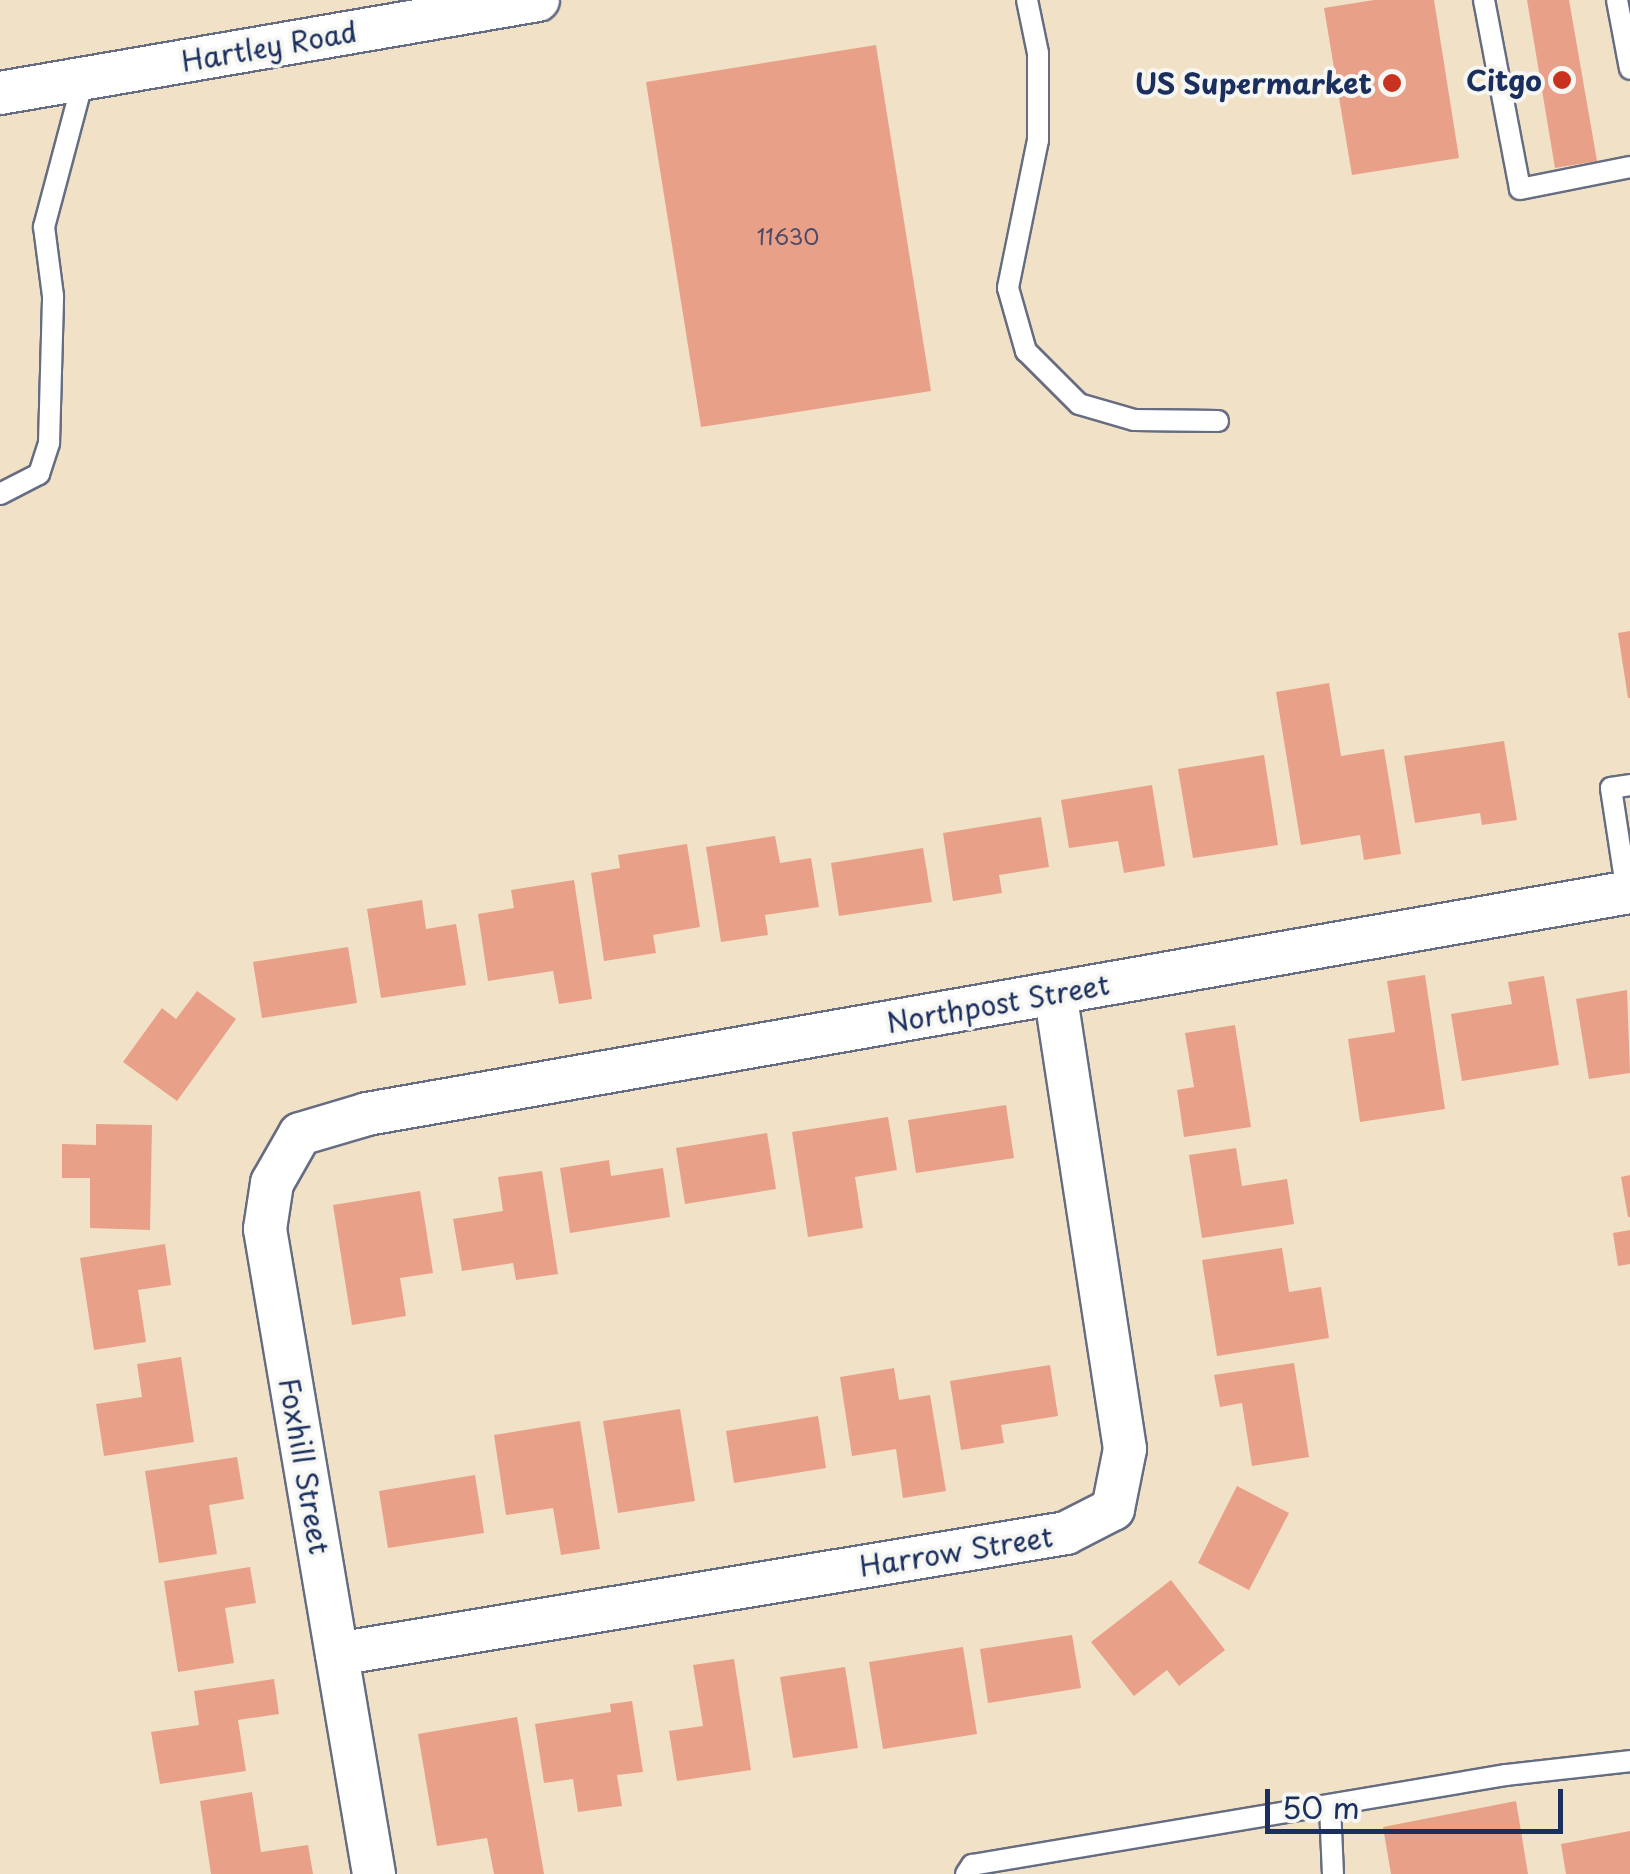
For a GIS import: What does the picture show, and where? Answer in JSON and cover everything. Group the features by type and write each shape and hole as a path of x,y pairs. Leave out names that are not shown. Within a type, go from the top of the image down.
{"street":[{"name":"Hartley Road","path":"0,92 476,6 538,0"},
{"name":"Northpost Street","path":"367,1114 1629,893"},
{"name":"Harrow Street","path":"337,1654 1066,1533 1113,1509 1126,1448 1056,994"},
{"name":"Foxhill Street","path":"367,1114 300,1134 272,1182 265,1230 374,1874"}],"lane":[{"path":"1027,0 1038,52 1038,140 1008,288 1026,351 1079,404 1134,420 1218,421"},
{"path":"1484,0 1520,189 1630,167"},
{"path":"1617,0 1630,69"},
{"path":"0,494 39,474 48,443 54,296 44,228 84,77"},
{"path":"1629,893 1611,788 1630,785"},
{"path":"966,1874 972,1866 1506,1775 1630,1760"},
{"path":"1330,1806 1333,1874"}],"building":[{"name":"US Supermarket","path":"1374,0 1434,0 1459,158 1352,175 1324,8"},
{"name":"Citgo","path":"1527,0 1569,0 1597,161 1555,168"},
{"path":"876,45 931,391 701,427 646,82"},
{"path":"1630,631 1630,698 1628,698 1618,633"},
{"path":"1329,683 1341,756 1384,749 1401,854 1364,860 1360,835 1301,845 1276,692"},
{"path":"1504,741 1517,820 1482,825 1480,813 1415,823 1404,756"},
{"path":"1264,755 1278,845 1193,858 1178,769"},
{"path":"1152,785 1165,866 1124,873 1118,841 1069,848 1061,800"},
{"path":"1041,817 1049,867 999,875 1002,893 953,901 943,833"},
{"path":"775,836 780,863 811,858 819,907 765,915 768,935 721,942 706,847"},
{"path":"687,844 700,927 653,935 656,953 604,961 591,873 620,868 618,855"},
{"path":"923,848 932,902 839,916 831,863"},
{"path":"574,880 592,999 559,1004 553,971 488,981 478,914 514,908 511,890"},
{"path":"422,900 426,929 456,924 466,985 381,998 367,909"},
{"path":"348,947 357,1003 262,1018 253,962"},
{"path":"1425,975 1445,1109 1360,1122 1348,1039 1395,1032 1387,981"},
{"path":"1544,976 1559,1065 1462,1081 1451,1014 1512,1004 1508,982"},
{"path":"1627,990 1630,1073 1589,1079 1576,999"},
{"path":"197,991 236,1019 177,1101 123,1062 162,1008 176,1019"},
{"path":"1235,1025 1251,1127 1184,1137 1177,1090 1194,1087 1185,1033"},
{"path":"1006,1105 1014,1158 916,1173 908,1120"},
{"path":"888,1117 897,1170 855,1177 863,1228 808,1237 792,1132"},
{"path":"96,1124 152,1125 150,1230 90,1228 90,1178 62,1178 62,1144 96,1145"},
{"path":"767,1133 776,1189 685,1204 676,1148"},
{"path":"1236,1148 1242,1186 1287,1179 1294,1224 1202,1238 1189,1155"},
{"path":"609,1160 611,1176 663,1168 670,1217 570,1233 560,1168"},
{"path":"542,1171 558,1274 516,1280 513,1263 462,1271 453,1219 503,1211 498,1177"},
{"path":"1630,1175 1630,1217 1628,1217 1621,1177"},
{"path":"420,1191 433,1273 400,1278 406,1316 352,1325 333,1205"},
{"path":"1630,1230 1630,1264 1618,1266 1613,1233"},
{"path":"165,1244 171,1285 138,1290 146,1342 94,1350 80,1258"},
{"path":"1282,1248 1289,1292 1321,1287 1329,1338 1217,1356 1202,1260"},
{"path":"181,1357 194,1442 104,1456 96,1404 142,1397 137,1364"},
{"path":"1294,1363 1309,1457 1252,1466 1242,1403 1220,1407 1214,1375"},
{"path":"1050,1365 1058,1416 1001,1425 1004,1443 961,1450 950,1381"},
{"path":"894,1368 899,1400 930,1395 946,1491 903,1498 896,1449 852,1456 840,1377"},
{"path":"680,1409 695,1501 618,1513 603,1421"},
{"path":"818,1416 826,1468 734,1483 726,1431"},
{"path":"580,1421 600,1549 561,1555 553,1508 506,1515 494,1435"},
{"path":"237,1457 244,1499 209,1505 217,1554 159,1563 145,1471"},
{"path":"475,1475 484,1533 388,1548 379,1491"},
{"path":"1237,1486 1289,1513 1249,1590 1198,1563"},
{"path":"250,1567 256,1603 225,1608 234,1663 178,1672 164,1581"},
{"path":"1171,1580 1225,1650 1179,1686 1167,1670 1134,1696 1091,1642"},
{"path":"1072,1635 1081,1688 988,1703 980,1649"},
{"path":"963,1647 977,1734 883,1749 869,1662"},
{"path":"734,1659 751,1770 677,1781 669,1731 703,1726 693,1665"},
{"path":"845,1667 858,1748 793,1758 780,1677"},
{"path":"274,1679 279,1714 238,1720 246,1771 160,1784 151,1732 199,1725 194,1691"},
{"path":"632,1701 643,1772 617,1775 622,1806 578,1812 573,1779 544,1783 535,1724 611,1712 610,1704"},
{"path":"517,1717 544,1874 494,1874 487,1838 437,1846 418,1734"},
{"path":"252,1792 261,1852 308,1845 313,1874 211,1874 200,1801"},
{"path":"1516,1801 1528,1874 1391,1874 1383,1827"},
{"path":"1630,1831 1630,1874 1566,1874 1561,1844"}],"place":[{"name":"Citgo","path":"1562,80"},
{"name":"US Supermarket","path":"1392,83"}]}
